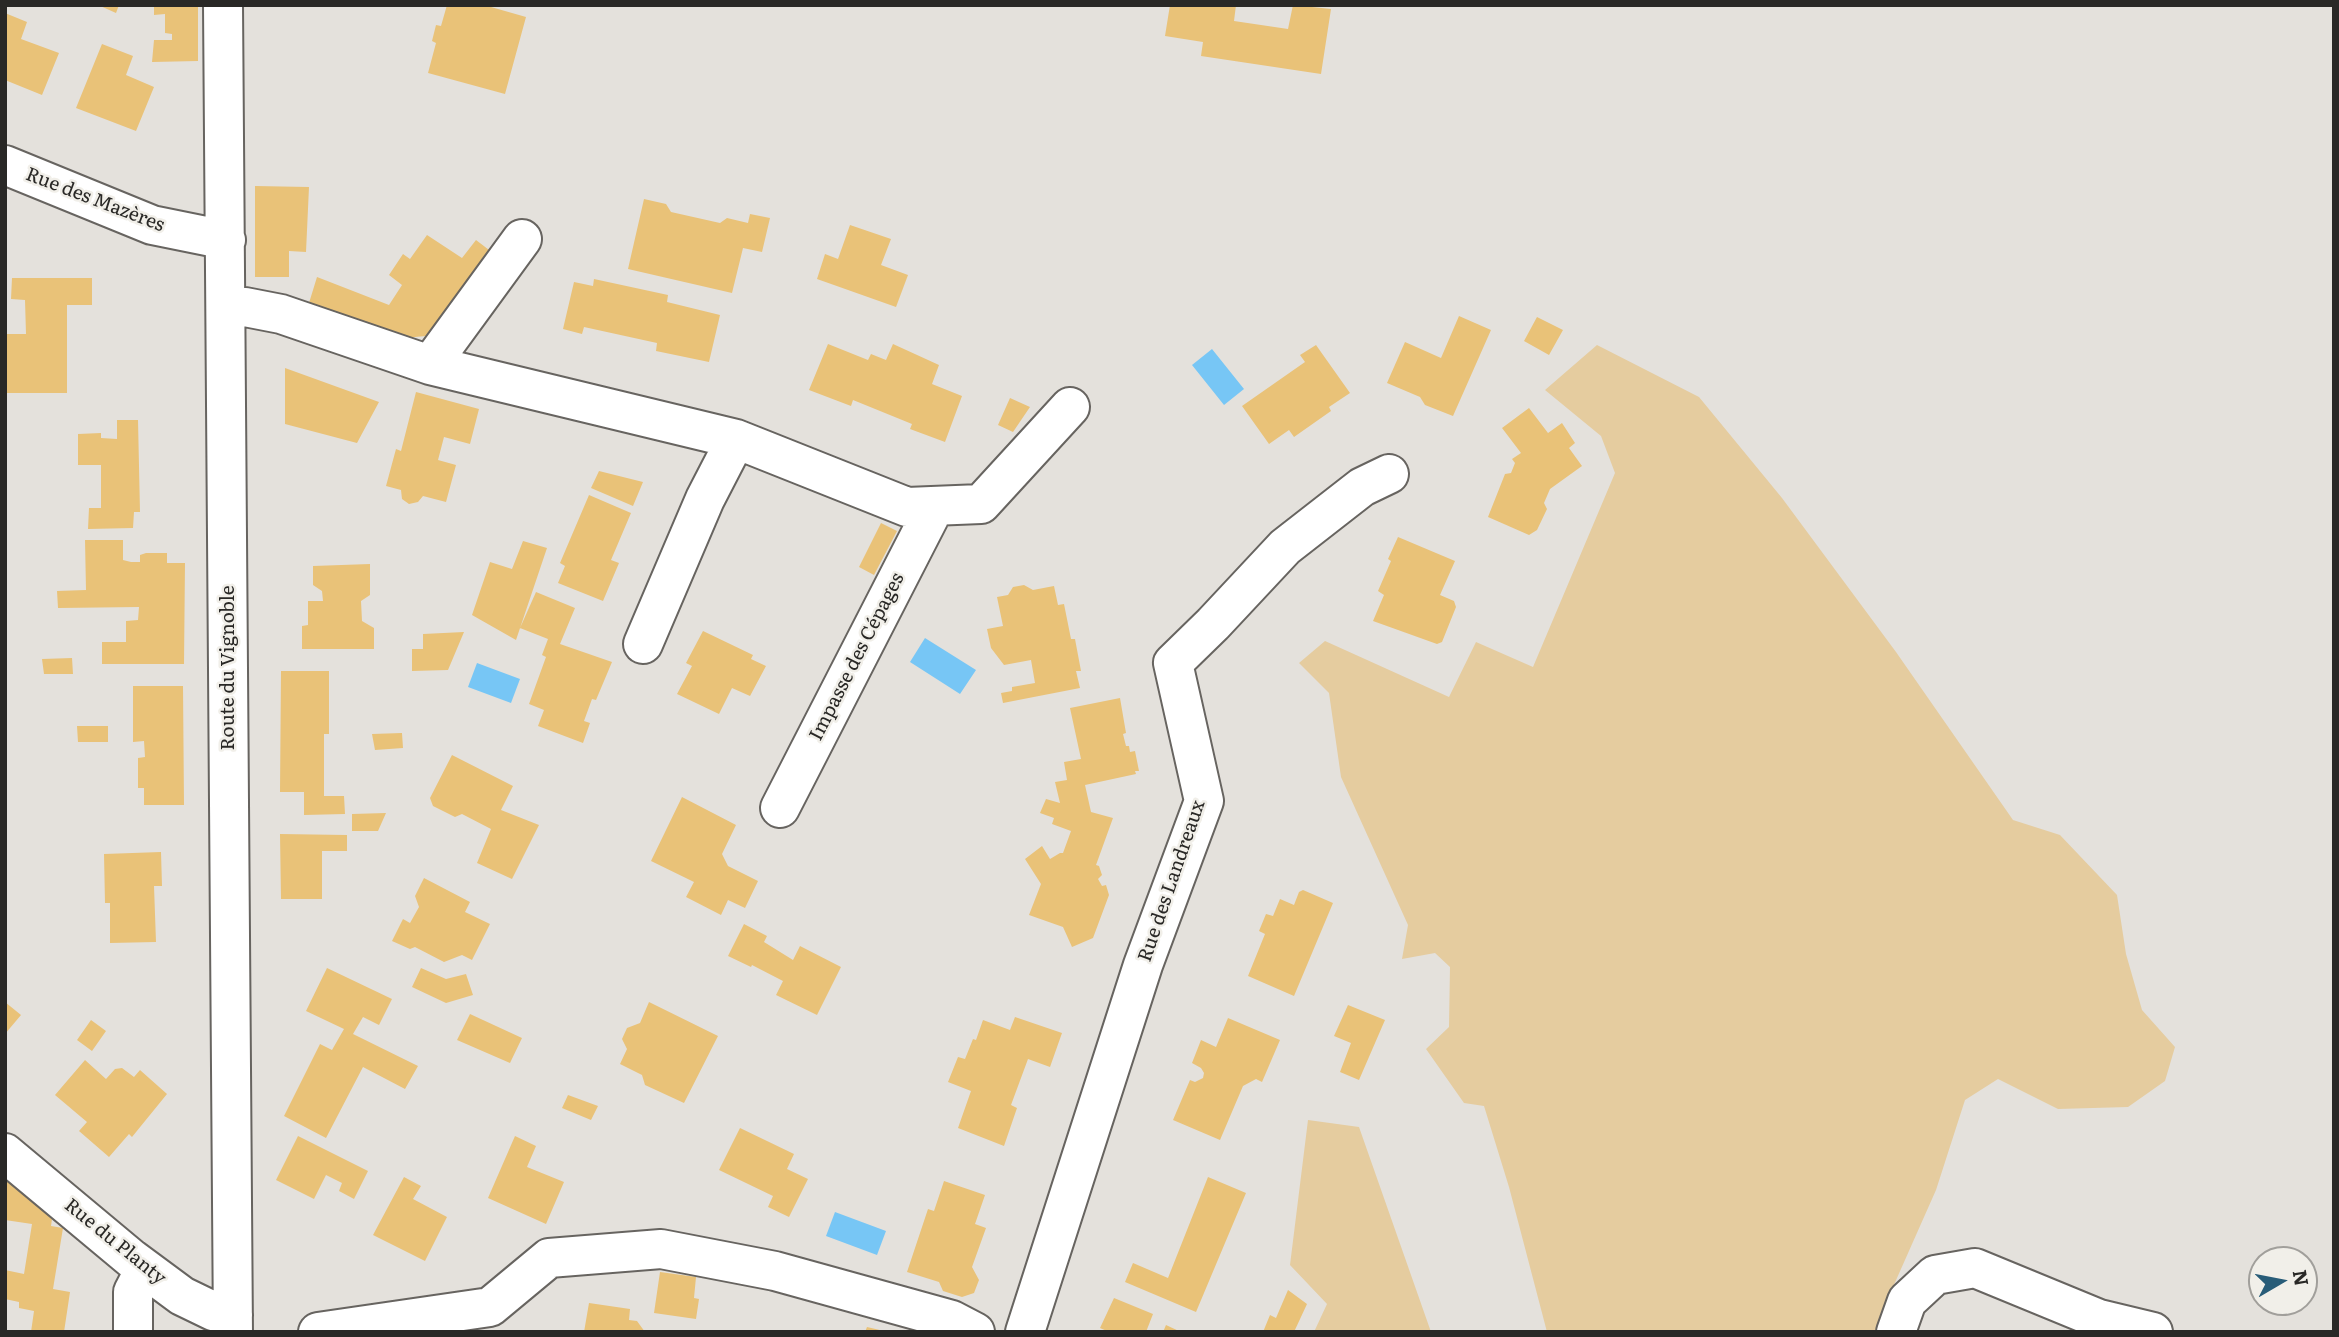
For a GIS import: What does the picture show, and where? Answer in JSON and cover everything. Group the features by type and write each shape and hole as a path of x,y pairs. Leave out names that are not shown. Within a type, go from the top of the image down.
{"street":[{"name":"Route du Vignoble","path":"223,5 233,1324"},
{"name":"Rue des Mazères","path":"5,165 152,225 226,240"},
{"path":"429,365 523,239"},
{"path":"226,306 281,314 429,365 736,439 906,507 981,504 1070,407"},
{"path":"643,644 705,499 736,439"},
{"name":"Rue des Landreaux","path":"1025,1332 1139,978 1204,800 1172,663 1213,624 1285,547 1362,487 1389,474"},
{"name":"Impasse des Cépages","path":"780,808 935,506"},
{"name":"Rue du Planty","path":"5,1153 145,1269 182,1296 233,1324"},
{"path":"318,1332 490,1307 549,1258 661,1249 775,1271 952,1320 975,1332"},
{"path":"1896,1332 1907,1301 1935,1275 1975,1268 2099,1319 2153,1332"},
{"path":"133,1332 133,1292 145,1269"}],"shaded area":[{"path":"1597,345 1699,397 1782,498 1896,652 2013,820 2060,835 2117,895 2126,954 2142,1010 2175,1047 2165,1081 2128,1107 2058,1109 1998,1079 1965,1100 1936,1190 1893,1287 1879,1332 1547,1332 1509,1187 1484,1106 1464,1103 1426,1049 1449,1027 1450,967 1435,953 1402,959 1408,925 1341,777 1329,693 1299,663 1325,641 1449,697 1476,642 1533,667 1615,473 1601,436 1545,390"},
{"path":"1308,1120 1359,1127 1431,1332 1314,1332 1327,1304 1290,1265"}],"water":[{"path":"1212,349 1244,389 1224,405 1192,365"},
{"path":"925,638 976,670 960,694 910,662"},
{"path":"477,663 520,679 511,703 468,687"},
{"path":"835,1212 886,1231 877,1255 826,1236"}],"building":[{"path":"98,5 119,5 116,13"},
{"path":"154,5 198,5 198,61 152,62 154,40 172,40 172,34 165,33 165,14 154,15"},
{"path":"447,5 484,5 526,17 505,94 428,73 436,43 432,41 436,25 441,26"},
{"path":"1170,5 1236,5 1234,21 1288,29 1293,5 1331,9 1321,74 1201,56 1203,42 1165,36"},
{"path":"5,13 27,22 21,39 59,53 42,95 5,80"},
{"path":"102,44 133,56 126,75 154,87 136,131 76,108"},
{"path":"255,186 309,187 306,252 289,251 289,277 255,277"},
{"path":"644,199 666,204 671,212 720,223 727,218 748,223 750,214 770,218 762,252 743,248 732,293 628,269"},
{"path":"850,225 891,239 881,265 908,275 896,307 817,279 825,254 838,259"},
{"path":"427,235 462,258 476,240 493,253 432,333 404,338 309,303 317,277 389,305 402,285 389,275 403,254 410,259"},
{"path":"12,278 92,278 92,305 67,305 67,393 5,393 5,334 26,334 25,300 11,299"},
{"path":"594,279 668,295 667,302 720,315 709,362 656,351 657,343 584,327 582,334 563,329 574,282 593,286"},
{"path":"1459,316 1491,330 1453,416 1425,405 1420,397 1387,383 1405,342 1441,358"},
{"path":"1537,317 1563,330 1549,355 1524,341"},
{"path":"828,344 868,360 871,354 886,360 893,344 939,365 932,384 962,396 945,442 910,429 912,424 853,400 851,406 809,390"},
{"path":"1316,345 1350,393 1329,407 1331,411 1294,437 1289,430 1269,444 1242,406 1305,362 1300,355"},
{"path":"285,368 379,402 357,443 285,424"},
{"path":"416,392 479,409 470,444 444,437 438,460 456,465 446,502 423,496 418,502 409,504 402,499 401,490 386,486 396,449 401,451"},
{"path":"1010,398 1030,407 1013,432 998,425"},
{"path":"1529,408 1548,433 1562,423 1575,443 1569,448 1582,466 1550,489 1544,503 1547,509 1537,530 1529,535 1488,517 1505,474 1511,473 1515,463 1512,459 1521,453 1502,428"},
{"path":"117,420 138,420 140,512 134,512 133,528 88,529 89,508 101,508 101,465 78,465 78,434 101,433 101,438 117,439"},
{"path":"599,471 643,482 633,506 591,488"},
{"path":"589,495 631,513 611,560 619,563 603,601 558,583 565,566 560,563"},
{"path":"881,523 897,531 874,575 859,567"},
{"path":"1398,537 1455,561 1440,595 1454,601 1456,607 1442,642 1437,644 1373,621 1384,595 1378,591"},
{"path":"85,540 123,540 123,560 131,562 140,562 140,555 146,553 167,553 167,563 185,563 184,664 102,664 102,642 126,642 126,621 138,620 139,607 58,608 57,591 86,590"},
{"path":"523,541 547,548 516,640 472,615 490,562 512,569"},
{"path":"370,564 370,595 361,601 362,621 374,628 374,649 302,649 302,626 308,625 308,601 323,601 322,591 313,585 313,566"},
{"path":"1024,585 1033,590 1054,586 1058,605 1064,604 1071,639 1075,639 1081,671 1076,671 1080,688 1003,703 1001,693 1012,691 1012,687 1035,683 1031,660 1004,665 991,648 987,629 1003,626 997,597 1008,595 1013,587"},
{"path":"536,592 575,608 560,644 612,662 596,700 592,699 584,721 590,723 583,743 538,726 544,710 529,704 546,657 542,655 548,639 520,628"},
{"path":"703,631 753,655 751,659 766,666 750,696 732,688 719,714 677,694 692,666 686,663"},
{"path":"464,632 448,670 412,671 412,649 423,649 423,634"},
{"path":"72,658 73,674 44,674 42,659"},
{"path":"281,671 329,671 329,734 324,734 324,796 344,796 345,814 304,815 304,792 280,792"},
{"path":"133,686 183,686 184,805 144,805 144,788 138,788 138,758 145,757 144,741 133,742"},
{"path":"1120,698 1126,746 1129,746 1130,752 1135,751 1139,771 1135,771 1136,774 1085,785 1091,812 1113,818 1096,865 1102,875 1098,879 1102,886 1106,885 1109,895 1093,938 1072,947 1063,927 1029,915 1041,884 1025,859 1042,846 1050,859 1063,853 1071,831 1052,824 1054,818 1040,813 1046,799 1060,803 1055,782 1067,780 1064,762 1081,759 1070,708"},
{"path":"77,726 108,726 108,742 78,742"},
{"path":"402,733 403,748 375,750 372,734"},
{"path":"452,755 513,786 501,810 539,825 512,879 477,863 491,829 462,814 455,817 433,806 430,798"},
{"path":"682,797 736,825 722,854 728,866 758,881 745,908 728,900 721,915 686,897 694,882 651,861"},
{"path":"386,813 378,831 352,831 352,814"},
{"path":"280,834 347,835 347,851 322,851 322,899 281,899"},
{"path":"161,852 162,886 154,886 156,942 110,943 110,903 105,903 104,854"},
{"path":"424,878 470,902 465,912 490,924 472,960 462,955 444,962 415,947 410,949 392,941 403,919 410,923 419,907 415,896"},
{"path":"1303,890 1333,903 1294,996 1248,976 1265,934 1259,931 1266,914 1273,916 1280,899 1294,905 1299,892"},
{"path":"744,924 767,936 764,942 793,960 800,946 841,967 817,1015 776,995 783,981 728,956"},
{"path":"327,968 392,999 379,1025 363,1017 353,1034 418,1066 405,1089 363,1067 326,1138 284,1116 320,1044 332,1050 344,1029 306,1011"},
{"path":"421,968 446,979 466,974 473,995 446,1003 412,987"},
{"path":"5,1002 21,1015 5,1034"},
{"path":"649,1002 718,1036 684,1103 645,1085 642,1075 620,1064 627,1049 622,1039 627,1028 640,1023"},
{"path":"1348,1005 1385,1020 1359,1080 1340,1072 1351,1043 1334,1036"},
{"path":"470,1014 522,1038 510,1063 457,1040"},
{"path":"1015,1017 1062,1033 1050,1067 1028,1059 1011,1105 1017,1108 1004,1146 958,1128 971,1091 948,1082 958,1057 965,1059 973,1039 976,1040 983,1020 1010,1030"},
{"path":"1228,1018 1280,1040 1262,1082 1256,1079 1243,1086 1220,1140 1173,1120 1190,1080 1195,1082 1203,1078 1201,1068 1192,1063 1201,1040 1216,1047"},
{"path":"91,1020 106,1031 92,1051 77,1040"},
{"path":"85,1060 106,1079 115,1069 122,1068 134,1077 140,1070 167,1094 132,1137 129,1134 109,1157 79,1131 87,1122 55,1095"},
{"path":"568,1095 598,1106 591,1120 562,1108"},
{"path":"740,1128 794,1154 787,1169 808,1179 789,1217 768,1207 773,1196 719,1170"},
{"path":"298,1136 368,1171 354,1199 339,1191 342,1183 326,1175 314,1199 276,1180"},
{"path":"515,1136 536,1146 527,1167 564,1182 546,1224 488,1198"},
{"path":"404,1177 421,1186 413,1199 447,1217 425,1261 373,1235"},
{"path":"1208,1177 1246,1193 1196,1312 1125,1282 1133,1263 1168,1278"},
{"path":"5,1178 52,1219 51,1226 63,1228 53,1289 70,1292 64,1332 31,1332 34,1311 19,1308 19,1302 5,1299 5,1270 24,1274 32,1224 5,1220"},
{"path":"944,1181 985,1195 975,1224 986,1228 972,1267 979,1280 974,1293 962,1297 943,1291 939,1282 907,1272 928,1209 934,1211"},
{"path":"660,1272 696,1277 694,1298 699,1299 696,1319 654,1313"},
{"path":"1288,1290 1307,1304 1294,1332 1263,1332 1270,1315 1276,1318"},
{"path":"1114,1298 1153,1314 1146,1332 1109,1332 1100,1328"},
{"path":"589,1303 630,1309 629,1320 637,1321 645,1332 584,1332"},
{"path":"1166,1325 1181,1332 1163,1332"},
{"path":"867,1327 884,1331 884,1332 865,1332"}]}
